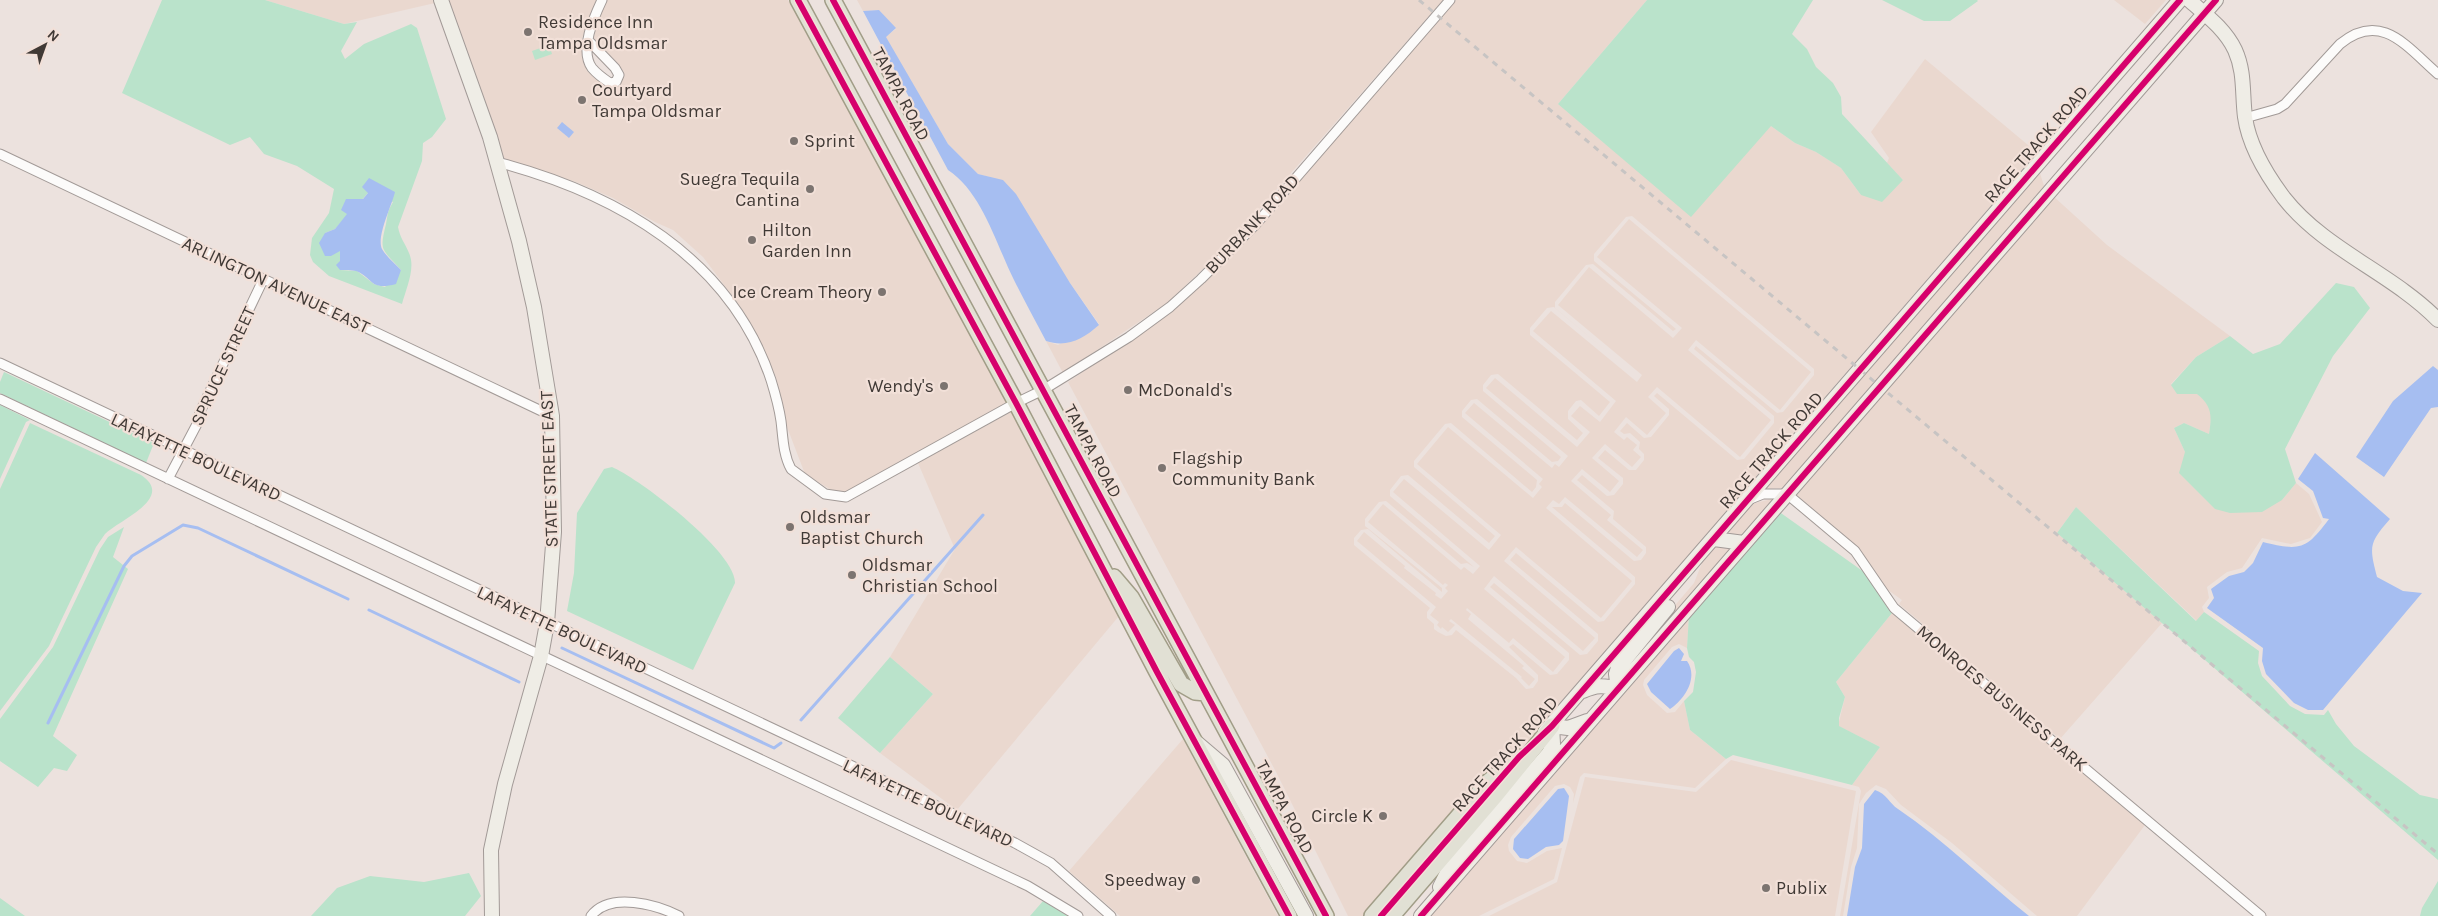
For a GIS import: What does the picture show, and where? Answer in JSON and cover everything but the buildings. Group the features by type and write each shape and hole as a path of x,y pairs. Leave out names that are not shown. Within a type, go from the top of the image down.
{"main road":[{"name":"STATE STREET EAST","path":"441,0 497,162 519,241 534,307 552,416 554,532 547,623 541,656 505,784 491,850 492,916"},
{"path":"798,0 1016,403 1289,916"},
{"name":"TAMPA ROAD","path":"833,0 1326,916"},
{"name":"RACE TRACK ROAD","path":"1381,916 1519,757 1552,726 1582,692 2180,0"},
{"path":"2189,0 2227,36 2239,60 2244,84 2245,118 2258,156 2275,185 2297,212 2328,238 2413,298 2438,320"},
{"path":"1421,916 2216,0"},
{"path":"1714,539 1744,543"},
{"path":"1618,689 1616,674 1618,668 1690,580 1700,556"},
{"path":"1098,559 1131,597 1181,684 1195,692 1206,693"},
{"path":"1582,692 1593,686 1605,685 1618,689"},
{"path":"1552,726 1568,728 1592,719"},
{"path":"1431,905 1450,867 1549,753 1553,744 1552,726"},
{"path":"1392,916 1496,795 1552,726"},
{"path":"1194,740 1223,766 1306,916"},
{"path":"1372,916 1489,780 1519,757"},
{"path":"1316,897 1334,916"}],"street":[{"path":"588,40 615,68 619,75 616,82 610,83 591,67 588,58 588,40 592,22 602,0"},
{"name":"BURBANK ROAD","path":"497,162 574,187 611,203 650,225 681,250 712,281 736,309 771,379 790,469 825,494 837,497 849,496 1016,403 1043,390 1129,337 1170,307 1256,224 1450,0"},
{"path":"2245,118 2277,109 2285,104 2340,44 2349,37 2365,30 2373,29 2392,35 2438,74"},
{"name":"ARLINGTON AVENUE EAST","path":"0,154 552,416"},
{"name":"SPRUCE STREET","path":"168,480 263,280"},
{"name":"LAFAYETTE BOULEVARD","path":"0,364 1014,843 1051,863 1111,916"},
{"name":"LAFAYETTE BOULEVARD","path":"0,399 1028,886 1078,916"},
{"path":"1748,500 1763,494 1787,494"},
{"name":"MONROES BUSINESS PARK","path":"1787,494 1855,551 1894,608 2262,916"},
{"path":"591,916 596,910 613,904 640,903 652,904 679,916"}],"shaded area":[{"path":"265,0 435,0 490,159 435,3 344,24"},
{"path":"447,0 596,0 581,41 583,60 587,71 607,88 611,88 621,83 624,72 594,38 597,23 607,0 788,0 1008,402 848,491 833,491 805,474 787,427 776,377 740,306 703,257 673,230 613,198 576,182 501,158"},
{"path":"857,0 1443,0 1227,246 1167,303 1063,373 1046,341 1058,345 1099,324 990,177 978,174 948,144 885,37 896,29 879,10 863,11"},
{"path":"1456,0 1647,0 1558,104 1771,126 1795,143 1816,152 1841,168 1861,195 1903,180 1887,163 1889,158 1871,132 1925,59 2034,150 2035,155 1817,406 1542,728 1519,750 1369,913 1364,916 1348,916 1276,772 1068,382 1173,311 1260,227","holes":["1632,216 1814,369 1814,375 1783,412 1777,413 1696,346 1694,349 1774,416 1774,423 1744,459 1737,460 1657,393 1654,396 1669,409 1669,415 1651,437 1644,438 1627,423 1620,431 1624,434 1630,433 1640,442 1639,449 1644,454 1644,460 1636,470 1629,470 1605,450 1598,458 1623,478 1623,484 1614,495 1607,496 1582,475 1577,480 1614,511 1613,519 1646,547 1646,553 1641,560 1634,561 1565,503 1562,507 1552,507 1635,577 1635,584 1604,621 1598,622 1516,553 1510,560 1598,634 1598,641 1587,654 1580,655 1494,583 1490,587 1569,653 1569,660 1557,674 1550,675 1513,644 1509,647 1538,675 1538,681 1533,688 1526,689 1516,678 1456,630 1452,635 1446,636 1434,629 1434,624 1427,618 1427,612 1430,608 1354,545 1354,538 1361,530 1368,529 1442,592 1442,588 1365,526 1365,519 1379,502 1386,501 1461,564 1467,563 1474,567 1390,496 1390,490 1401,476 1408,475 1489,543 1495,536 1414,467 1414,461 1445,424 1451,423 1532,492 1536,487 1537,480 1462,417 1462,411 1471,400 1477,399 1552,462 1558,461 1561,457 1483,391 1483,385 1491,375 1498,374 1577,440 1583,433 1568,419 1568,411 1576,401 1581,400 1599,416 1610,402 1530,335 1530,328 1547,308 1555,308 1555,302 1586,265 1593,264 1673,331 1676,329 1594,261 1594,254 1626,217"]},
{"path":"2114,0 2166,0 2145,24"},
{"path":"2039,170 2045,189 1785,488 1764,489"},
{"path":"2052,195 2107,245 2230,336 2196,357 2171,384 2178,394 2197,393 2212,411 2209,434 2184,423 2174,428 2185,452 2282,500 2296,483 2309,494 2322,522 2310,538 2291,544 2262,538 2242,568 2227,572 2207,587 2209,598 2202,607 2204,612 2197,621 2076,507 2057,533 2162,623 2060,739 1899,604 1902,600 1888,590 1859,548 1794,493"},
{"path":"1629,219 1811,372 1780,410 1696,340 1688,350 1771,420 1740,457 1657,387 1648,397 1666,413 1647,435 1626,417 1614,432 1624,440 1627,437 1637,445 1633,450 1641,457 1632,467 1605,444 1592,458 1619,481 1610,492 1582,469 1571,481 1611,515 1607,520 1643,550 1637,557 1565,497 1559,504 1553,500 1546,508 1632,581 1601,618 1516,547 1504,561 1595,638 1583,651 1494,576 1484,589 1565,657 1553,672 1513,638 1509,643 1467,608 1466,610 1471,614 1468,619 1524,666 1522,668 1535,679 1529,686 1522,677 1451,619 1449,621 1455,625 1448,632 1442,627 1441,629 1437,625 1439,622 1430,615 1436,607 1357,541 1364,532 1405,566 1404,568 1436,593 1435,595 1441,599 1448,591 1445,588 1448,585 1445,583 1443,585 1368,522 1383,504 1461,570 1464,567 1473,574 1480,566 1393,492 1404,479 1489,550 1501,535 1417,464 1448,427 1533,498 1542,487 1539,484 1543,479 1465,413 1474,403 1552,468 1555,464 1559,467 1568,456 1486,388 1495,378 1577,447 1590,432 1571,416 1580,406 1600,422 1616,401 1533,331 1551,311 1637,382 1642,375 1558,305 1589,267 1673,338 1682,328 1597,257"},
{"path":"1013,411 1119,616 957,810 880,753 933,694 890,657 955,549 918,463"},
{"path":"1776,498 1621,677 1626,663 1694,583 1704,558 1751,504"},
{"path":"1892,613 2145,825 2077,916 2037,916 1952,843 1901,805 1886,789 1876,785 1866,793 1859,804 1857,848 1851,867 1843,916 1840,916 1861,791 1859,787 1852,785 1880,747 1838,726 1845,697 1836,682"},
{"path":"1689,614 1687,648 1679,644 1672,647 1644,680 1643,685 1647,695 1667,713 1675,712 1684,701 1690,730 1726,759 1695,788 1584,773 1580,777 1573,803 1574,794 1570,787 1564,784 1555,786 1511,837 1508,845 1509,851 1517,861 1527,863 1547,851 1562,848 1554,879 1479,916 1428,916"},
{"path":"1183,739 1278,916 1120,916 1069,871"},
{"path":"1731,760 1856,791 1835,916 1489,916 1557,882 1585,777 1696,792"}],"green space":[{"path":"162,0 265,0 344,24 357,22 341,51 345,59 364,44 411,24 417,28 446,119 432,137 423,143 422,161 398,227 411,259 410,278 402,304 329,276 313,262 310,255 312,238 329,213 334,189 297,166 264,154 250,137 230,145 122,93","holes":["368,193 393,202 388,213 383,245 386,253 401,270 385,287 374,284 357,271 340,270 340,251 325,233 335,229"]},
{"path":"1647,0 1813,0 1792,34 1807,49 1816,67 1833,83 1841,97 1842,114 1903,180 1882,202 1861,195 1841,168 1816,152 1795,143 1771,126 1691,217 1558,104"},
{"path":"1882,0 1978,1 1950,21 1924,21"},
{"path":"549,45 552,54 535,60 532,51"},
{"path":"2336,283 2354,287 2370,308 2333,356 2285,449 2296,483 2282,500 2262,512 2230,513 2215,509 2179,473 2185,452 2174,428 2184,423 2209,434 2210,411 2206,403 2197,394 2177,394 2171,385 2196,357 2230,336 2253,354 2280,344"},
{"path":"4,372 154,443 146,463 0,393 0,382"},
{"path":"0,405 30,420 26,422 0,479"},
{"path":"30,423 141,475 150,484 152,492 149,500 141,508 105,534 96,547 49,646 0,711 0,489"},
{"path":"612,467 643,486 684,518 720,553 731,570 735,583 693,670 567,611 574,573 577,513 604,469"},
{"path":"2076,507 2196,621 2204,612 2259,651 2258,663 2262,676 2290,706 2305,714 2324,715 2328,710 2336,724 2354,746 2420,795 2438,799 2438,860 2057,533"},
{"path":"1778,511 1864,572 1892,613 1836,682 1845,697 1839,718 1839,726 1880,747 1852,785 1733,755 1726,759 1690,730 1684,701 1693,692 1696,672 1694,662 1689,657 1687,648 1689,614"},
{"path":"124,527 113,557 128,569 53,736 77,755 67,771 54,768 38,787 0,761 0,719 53,647 100,549 108,537"},
{"path":"890,657 933,694 880,753 838,718"},
{"path":"469,873 481,896 465,916 311,916 337,888 370,876 424,882"},
{"path":"2438,881 2438,916 2420,916 2422,908"},
{"path":"0,898 25,916 0,916"},
{"path":"1043,901 1068,916 1030,916"}],"water":[{"path":"879,10 896,28 886,37 948,144 978,174 1003,180 1016,194 1070,283 1099,325 1081,338 1068,343 1046,341 1014,280 979,205 970,191 948,170 863,11"},
{"path":"562,122 574,132 569,138 557,128"},
{"path":"369,178 395,192 383,229 381,244 382,249 401,270 396,284 387,286 376,285 356,271 340,270 336,265 340,261 340,251 331,256 325,256 319,243 325,233 335,229 347,214 341,210 346,199 363,199 368,193 362,187"},
{"path":"2433,366 2438,370 2438,407 2431,408 2384,477 2356,457 2393,401"},
{"path":"2315,453 2390,519 2378,534 2373,545 2372,551 2377,577 2403,591 2422,593 2323,710 2308,710 2294,703 2266,674 2262,661 2263,648 2207,608 2214,598 2211,589 2229,576 2244,572 2253,563 2263,542 2286,547 2301,546 2314,537 2329,519 2323,518 2313,491 2298,479"},
{"path":"1679,648 1684,654 1681,661 1687,661 1690,668 1691,681 1685,694 1670,709 1651,692 1647,684 1674,651"},
{"path":"1564,788 1569,796 1563,841 1559,845 1546,847 1528,859 1520,858 1513,849 1514,839 1558,789"},
{"path":"1875,790 1949,848 2029,916 1847,916 1855,867 1862,848 1864,804"}],"waterway":[{"path":"801,720 983,515"},
{"path":"48,723 124,566 132,556 183,525 198,528 348,599"},
{"path":"369,610 519,682"},
{"path":"562,648 774,748 781,743"}],"railway":[{"path":"1419,0 2438,854"}],"cycle path":[{"path":"798,0 1016,403 1157,672 1289,916"},
{"path":"833,0 1326,916"},
{"path":"1381,916 1519,757 1552,726 2180,0"},
{"path":"1421,916 2216,0"}],"place":[{"name":"Residence Inn Tampa Oldsmar","path":"528,32"},
{"name":"Courtyard Tampa Oldsmar","path":"582,100"},
{"name":"Sprint","path":"794,141"},
{"name":"Suegra Tequila Cantina","path":"810,189"},
{"name":"Hilton Garden Inn","path":"752,240"},
{"name":"Ice Cream Theory","path":"882,292"},
{"name":"Wendy's","path":"944,386"},
{"name":"McDonald's","path":"1128,390"},
{"name":"Flagship Community Bank","path":"1162,468"},
{"name":"Oldsmar Baptist Church","path":"790,527"},
{"name":"Oldsmar Christian School","path":"852,575"},
{"name":"Circle K","path":"1383,816"},
{"name":"Speedway","path":"1196,880"},
{"name":"Publix","path":"1766,888"}]}
